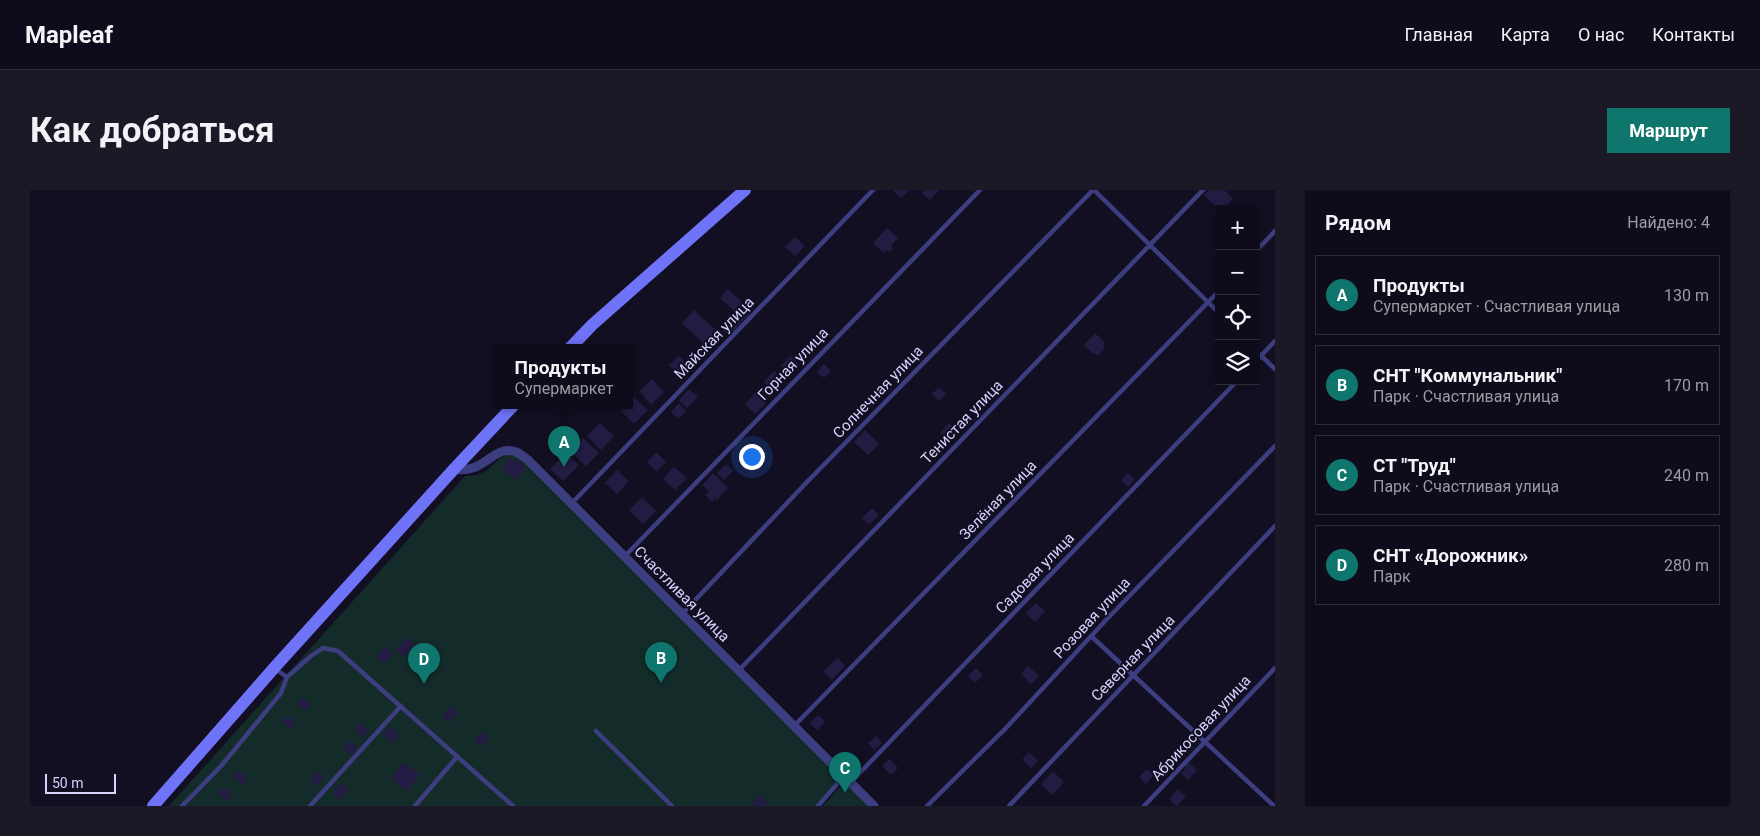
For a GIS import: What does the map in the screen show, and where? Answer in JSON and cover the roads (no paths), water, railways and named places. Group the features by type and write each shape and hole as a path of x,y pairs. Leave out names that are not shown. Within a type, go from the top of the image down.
{"main road":[{"path":"574,344 592,325 745,190"},
{"path":"153,806 274,668 510,409"}],"street":[{"name":"Счастливая улица","path":"454,469 464,471 473,469 500,452 515,451 527,459 874,806"}],"lane":[{"name":"Майская улица","path":"572,503 873,190"},
{"name":"Горная улица","path":"625,556 980,190"},
{"path":"1094,190 1215,309"},
{"name":"Солнечная улица","path":"682,614 806,483 1094,190"},
{"name":"Тенистая улица","path":"739,670 1203,190"},
{"path":"1257,250 1275,231"},
{"name":"Зелёная улица","path":"794,726 1215,295"},
{"path":"1275,341 1261,356 1275,369"},
{"name":"Садовая улица","path":"818,806 847,779 1232,385"},
{"name":"Розовая улица","path":"927,806 1006,728 1091,636 1275,446"},
{"name":"Северная улица","path":"1009,806 1275,526"},
{"path":"1091,636 1274,806"},
{"path":"182,806 222,765 281,693 287,677 323,648 338,651 513,806"},
{"path":"274,668 287,677"},
{"name":"Абрикосовая улица","path":"1144,806 1275,668"},
{"path":"310,806 401,706"},
{"path":"596,730 672,806"},
{"path":"415,806 457,756"}],"place":[{"name":"Продукты","path":"564,467"},
{"name":"СНТ \"Коммунальник\"","path":"661,683"},
{"name":"СНТ «Дорожник»","path":"424,684"},
{"name":"СТ \"Труд\"","path":"845,793"}]}
